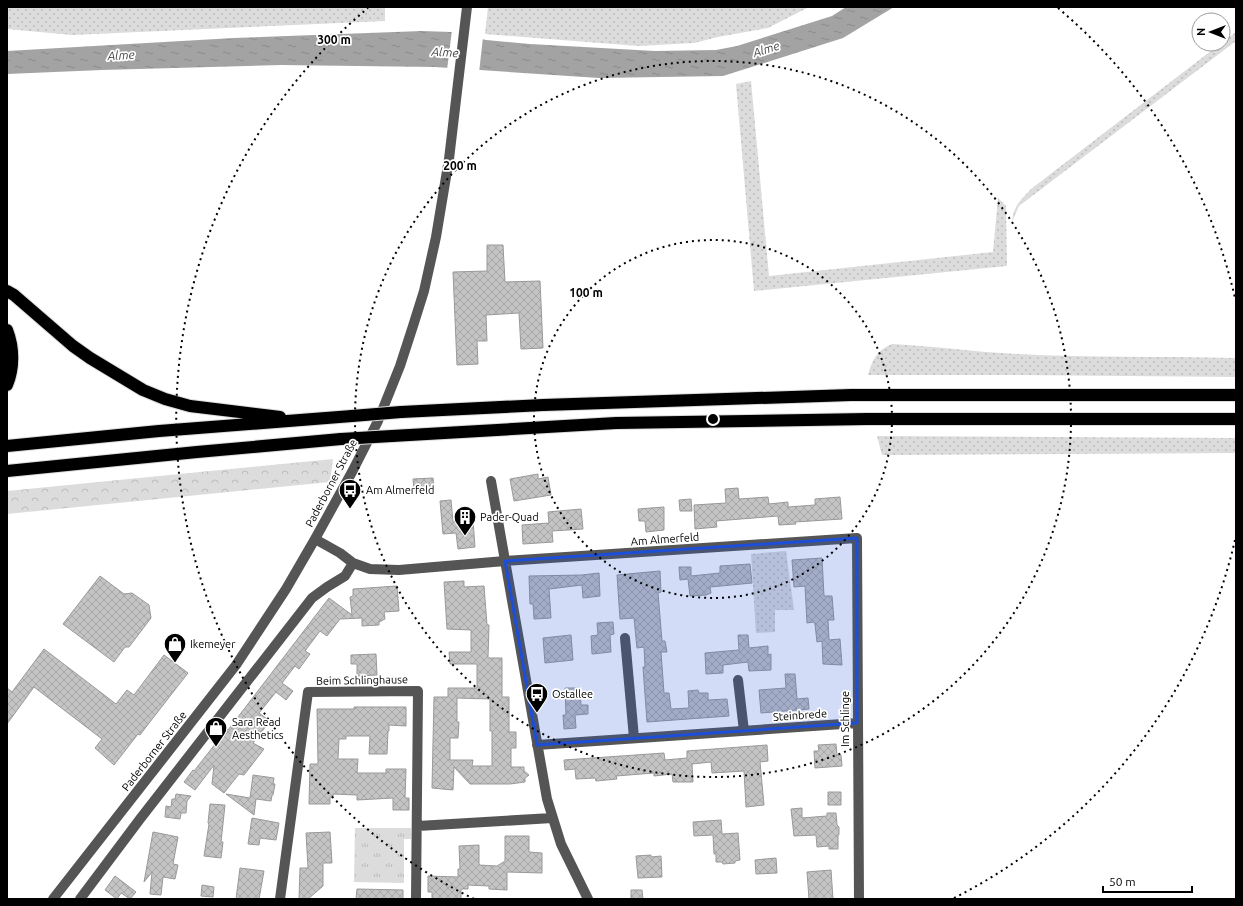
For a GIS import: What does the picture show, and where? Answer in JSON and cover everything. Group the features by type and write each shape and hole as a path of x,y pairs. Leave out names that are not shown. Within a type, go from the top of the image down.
{"highway":[{"path":"7,291 14,295 73,346 143,390 165,399 190,406 307,420"},
{"path":"7,330 12,353 12,366 7,385"},
{"path":"7,446 160,431 401,412 544,405 852,395 1236,395"},
{"path":"7,471 341,439 616,423 852,419 1236,419"}],"street":[{"name":"Paderborner Straße","path":"53,899 236,665 286,589 352,472 378,421 400,366 424,291 436,236 449,159 467,7"},
{"path":"490,481 547,799 561,844 588,899"},
{"name":"Am Almerfeld","path":"315,539 340,553 353,563 370,569 399,570 505,561 858,538"},
{"name":"Im Schlinge","path":"858,538 858,899"},
{"path":"80,899 140,819 312,598 345,576 353,563"},
{"path":"625,638 634,738"},
{"path":"738,680 744,731"},
{"name":"Beim Schlinghause","path":"280,899 308,692 418,691 418,826 416,899"},
{"name":"Steinbrede","path":"537,745 857,723"},
{"path":"418,826 552,818"}],"highlighted area":[{"path":"857,538 857,723 537,745 505,561"}],"green space":[{"path":"7,7 385,7 385,21 72,35 7,29"},
{"path":"488,7 809,7 768,28 694,43 638,46 485,34"},
{"path":"1236,32 1236,41 1231,45 1231,36"},
{"path":"1210,52 1222,52 1019,206 1012,222 1016,207 1031,189"},
{"path":"751,81 769,276 993,252 998,198 1006,206 1007,266 754,291 736,84"},
{"path":"892,344 1044,355 1236,358 1236,377 868,375 871,365 879,352"},
{"path":"877,436 1236,438 1236,453 882,455"},
{"path":"333,459 330,482 7,514 7,491"},
{"path":"786,551 794,610 775,610 775,632 756,633 751,554"},
{"path":"355,828 411,828 411,839 404,839 404,883 354,882"}],"water":[{"name":"Alme","path":"846,7 894,7 843,38 723,76 599,78 435,67 281,65 7,74 7,51 234,38 422,31 451,32 486,40 530,44 655,51 716,50 737,46 832,16"}],"pier":[{"path":"452,30 483,37 479,73 447,70"}],"building":[{"path":"487,245 503,245 505,282 540,281 543,348 521,349 519,313 486,315 487,341 477,341 478,364 457,365 453,272 487,271"},
{"path":"538,474 538,479 548,477 551,495 514,501 510,479"},
{"path":"433,478 434,490 414,491 413,479"},
{"path":"738,488 739,499 768,497 769,504 788,502 788,507 815,505 815,499 840,497 842,519 795,522 796,524 779,525 778,516 716,521 717,527 695,529 694,505 726,503 725,489"},
{"path":"691,499 692,511 680,511 679,500"},
{"path":"451,500 453,522 473,520 475,547 458,549 456,533 443,534 440,501"},
{"path":"664,507 664,530 646,532 645,521 639,521 638,509"},
{"path":"581,509 583,529 552,531 553,542 523,544 522,525 549,523 548,512"},
{"path":"822,558 824,596 832,596 834,620 828,620 829,640 840,639 842,665 823,664 822,641 817,642 814,622 807,623 805,586 794,587 792,560"},
{"path":"750,564 752,583 710,587 711,593 706,595 690,596 688,579 680,580 679,567 691,567 691,576 720,573 720,566"},
{"path":"660,571 661,592 658,593 662,641 665,641 667,652 661,652 664,693 669,693 671,709 689,708 688,691 698,690 699,693 708,693 708,700 727,699 729,716 647,722 643,667 645,667 644,647 637,648 634,618 620,619 617,575"},
{"path":"599,573 600,596 583,598 582,585 549,589 551,618 534,619 533,604 530,604 529,576 582,575"},
{"path":"100,576 124,594 132,593 149,605 151,618 129,647 125,647 114,662 63,624"},
{"path":"464,581 464,587 484,586 487,625 489,625 488,658 502,658 502,697 509,697 509,732 516,732 516,748 511,748 511,767 524,767 524,771 529,775 525,778 525,782 510,784 470,784 454,767 453,790 432,788 434,697 448,697 448,688 477,688 477,664 450,664 449,652 471,652 471,630 447,629 444,582","holes":["457,698 490,699 492,766 472,766 473,760 450,760 450,738 458,738 459,722 457,722"]},
{"path":"397,586 399,611 384,612 385,619 379,622 379,625 362,626 362,618 340,619 327,636 320,631 305,651 310,654 299,669 295,666 282,683 293,691 286,700 276,692 259,713 270,721 253,743 264,749 244,775 239,774 224,793 212,784 214,765 195,790 184,782 227,729 228,730 329,598 352,615 350,597 353,596 353,589"},
{"path":"613,622 614,634 610,635 611,652 592,654 591,636 598,635 597,623"},
{"path":"571,635 573,660 545,663 543,638"},
{"path":"738,635 748,635 749,648 768,646 768,655 771,654 771,670 749,671 748,662 723,665 723,673 706,674 705,653 739,650"},
{"path":"44,649 116,704 127,690 134,695 164,655 188,673 140,735 138,734 114,765 95,748 102,739 34,687 7,724 7,688 12,692"},
{"path":"376,654 377,675 357,676 357,664 351,664 351,655"},
{"path":"785,674 795,674 797,699 808,698 809,709 761,713 759,690 786,688"},
{"path":"565,688 580,688 581,705 588,705 588,714 575,715 576,728 564,729 563,715 566,715"},
{"path":"354,707 406,707 406,726 389,725 387,754 369,754 370,736 346,736 346,739 339,739 338,759 358,759 357,773 386,773 386,769 406,769 405,798 409,798 409,810 393,810 393,798 357,800 357,795 333,794 333,797 330,797 330,804 309,804 310,764 318,764 317,709 354,709"},
{"path":"836,744 837,755 841,755 842,766 815,768 814,751 819,751 818,745"},
{"path":"767,745 768,761 760,762 764,805 746,807 744,771 712,773 711,762 692,764 693,782 673,782 672,774 654,776 654,773 616,776 617,779 596,781 595,778 576,779 575,769 565,770 564,760 664,753 665,760 687,758 687,751"},
{"path":"253,775 274,778 273,784 275,784 271,801 256,799 254,815 226,794 250,798"},
{"path":"828,792 841,792 841,805 828,805"},
{"path":"176,794 191,796 187,801 186,813 181,813 180,819 165,817 166,806 171,807 172,799 175,799"},
{"path":"210,804 225,805 221,842 223,842 221,858 204,856 209,824"},
{"path":"802,808 802,818 827,816 827,813 836,813 837,825 839,827 838,849 829,849 829,846 817,847 816,835 794,836 791,809"},
{"path":"252,818 279,823 276,840 260,838 259,845 248,844"},
{"path":"721,820 722,834 738,833 740,860 735,861 735,863 723,864 722,862 716,862 713,835 694,836 693,822"},
{"path":"153,832 178,837 173,864 178,865 175,879 163,877 161,895 150,894 152,872 144,882"},
{"path":"330,832 332,863 323,863 323,886 308,899 299,899 300,868 308,868 306,833"},
{"path":"505,836 529,836 529,852 542,853 542,873 507,872 507,890 489,889 489,886 468,885 468,889 461,889 461,899 432,899 432,892 428,892 428,876 458,877 458,869 460,869 459,846 479,845 479,865 497,866 505,861"},
{"path":"651,855 651,857 661,856 662,877 638,878 636,856"},
{"path":"776,858 777,873 756,874 755,860"},
{"path":"240,868 264,871 259,899 236,899"},
{"path":"831,870 833,899 809,899 807,872"},
{"path":"115,876 136,892 130,899 121,893 117,899 105,890"},
{"path":"202,885 214,887 213,897 201,896"},
{"path":"357,889 403,890 403,899 356,899"},
{"path":"631,890 642,890 643,899 631,899"}],"place":[{"name":"Am Almerfeld","path":"350,510"},
{"name":"Pader-Quad","path":"465,536"},
{"name":"Ikemeyer","path":"175,664"},
{"name":"Ostallee","path":"537,714"},
{"name":"Sara Read Aesthetics","path":"216,748"}]}
